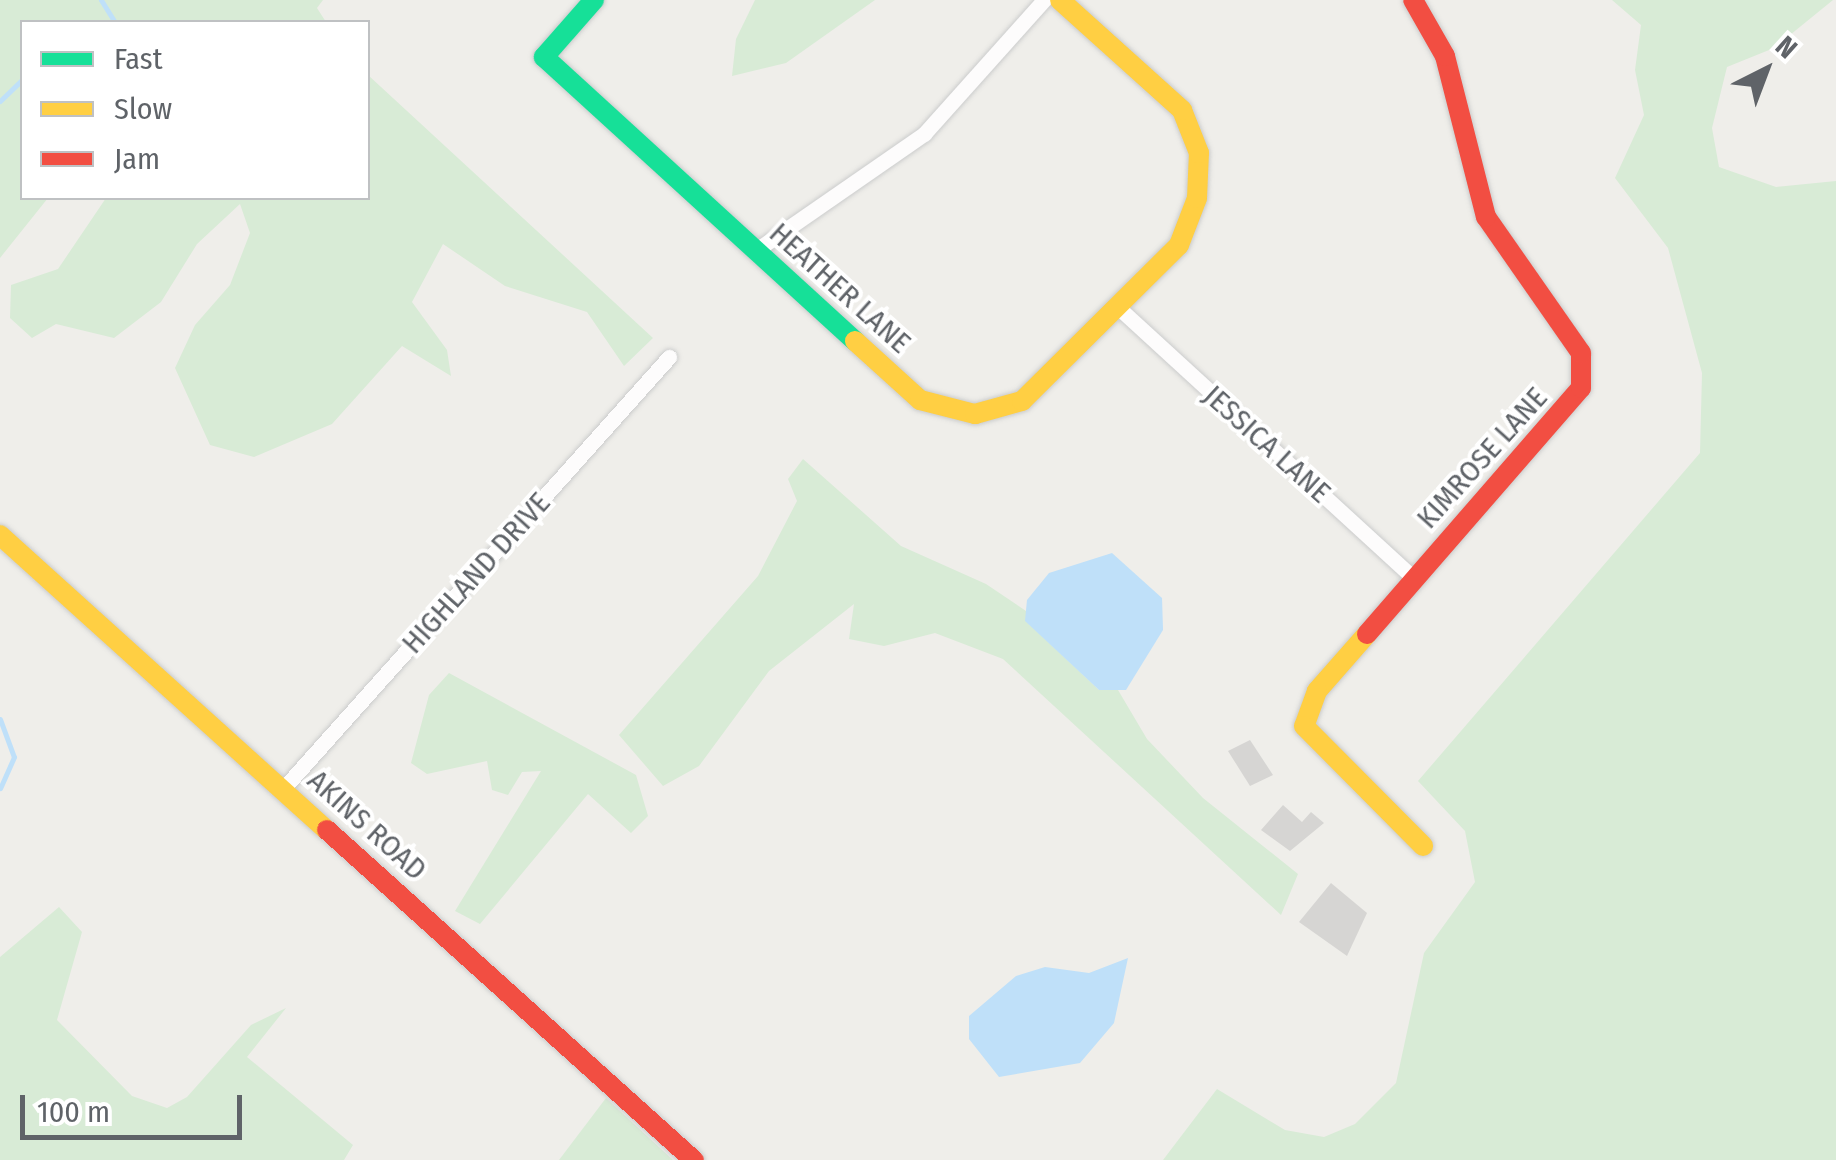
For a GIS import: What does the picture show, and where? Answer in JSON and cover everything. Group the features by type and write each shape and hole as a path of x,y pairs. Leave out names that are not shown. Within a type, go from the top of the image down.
{"street":[{"name":"HEATHER LANE","path":"594,0 544,57 920,400 975,414 1022,401 1120,310 1179,244 1197,198 1198,152 1182,110 1060,0"},
{"path":"755,252 924,134 1044,0"},
{"name":"KIMROSE LANE","path":"1413,0 1445,56 1486,217 1581,353 1581,388 1566,411 1317,690 1304,726 1423,846"},
{"name":"JESSICA LANE","path":"1120,310 1414,578"},
{"name":"HIGHLAND DRIVE","path":"282,790 669,357"},
{"name":"AKINS ROAD","path":"0,535 694,1160"}],"green space":[{"path":"0,0 323,0 317,8 325,20 20,20 20,200 46,200 0,258"},
{"path":"755,0 875,0 786,63 732,76 736,39"},
{"path":"1612,0 1833,0 1774,48 1727,67 1712,128 1719,167 1776,187 1836,181 1836,1160 1163,1160 1217,1089 1285,1130 1324,1137 1355,1124 1396,1083 1424,953 1475,882 1465,831 1418,781 1700,453 1702,373 1668,248 1615,178 1644,115 1635,70 1641,25"},
{"path":"370,77 653,338 624,366 587,312 505,286 443,244 412,302 447,350 451,376 402,346 332,424 254,457 210,445 175,368 195,325 230,285 250,233 240,204 197,244 161,302 114,338 56,324 32,338 10,318 11,285 58,269 105,200 370,200"},
{"path":"803,459 901,546 986,584 1026,611 1026,621 1099,690 1118,690 1147,739 1203,798 1298,874 1281,915 1003,659 935,633 884,646 849,639 854,604 769,671 699,766 663,786 619,735 758,576 797,501 788,479"},
{"path":"449,673 636,775 648,816 631,833 588,794 480,924 455,911 541,771 522,772 508,795 492,790 487,761 427,774 411,763 429,695"},
{"path":"59,907 82,932 57,1020 132,1096 167,1108 187,1097 251,1025 286,1008 247,1057 353,1145 344,1160 0,1160 0,957"},
{"path":"606,1098 673,1160 559,1160"}],"water":[{"path":"1112,553 1162,598 1163,630 1126,690 1099,690 1025,621 1027,600 1049,573"},
{"path":"1128,958 1114,1023 1080,1063 999,1077 969,1039 969,1016 1016,976 1045,967 1089,973"}],"building":[{"path":"1250,740 1273,775 1250,786 1228,751"},
{"path":"1283,805 1302,822 1311,812 1324,823 1290,851 1261,830"},
{"path":"1331,883 1367,913 1347,956 1299,922"}],"waterway":[{"path":"101,0 114,20"},
{"path":"0,101 20,82"},
{"path":"0,719 14,757 0,788"}],"traffic: fast":[{"path":"594,0 544,57 855,341"}],"traffic: slow":[{"path":"855,341 920,400 975,414 1022,401 1179,245 1197,198 1199,153 1182,110 1060,0"},
{"path":"0,535 327,830"},
{"path":"1367,634 1317,691 1304,726 1423,846"}],"traffic: jam":[{"path":"1367,634 1581,388 1581,353 1486,217 1445,56 1413,0"},
{"path":"327,830 694,1160"}]}
